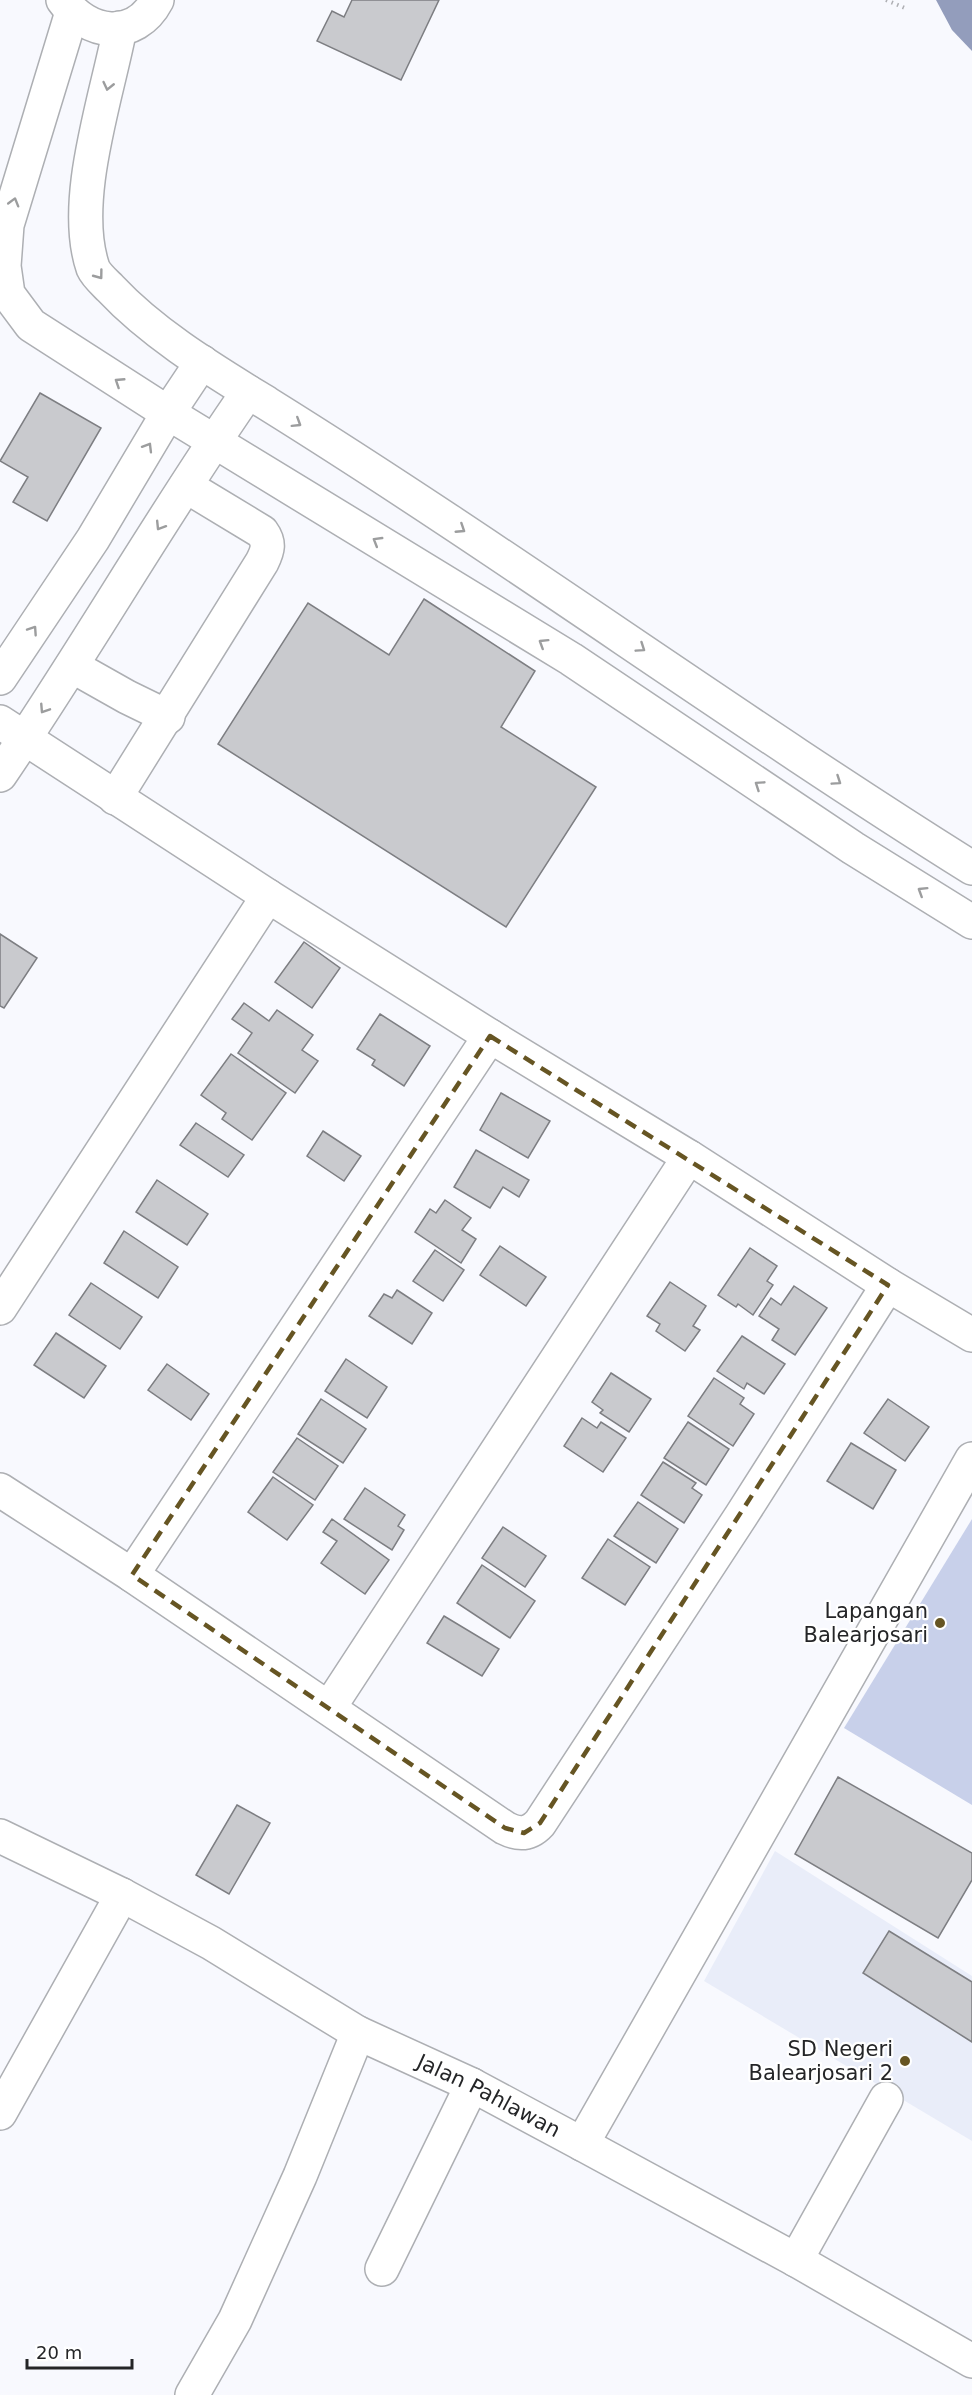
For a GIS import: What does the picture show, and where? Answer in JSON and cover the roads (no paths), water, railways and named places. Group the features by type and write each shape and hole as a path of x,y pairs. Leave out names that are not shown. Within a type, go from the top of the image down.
{"street":[{"path":"158,0 147,14 134,24 120,28 102,29 86,23 67,6 7,225 2,265 8,294 32,325 168,413 571,659 853,848 972,922"},
{"path":"120,28 88,170 85,221 94,270 128,308 202,363 599,620 878,809 972,868"},
{"path":"0,678 93,539 168,413 202,363"},
{"path":"0,775 12,731 72,666 214,441 248,392"},
{"path":"115,798 168,717 262,562 268,545 265,536 255,526 186,486"},
{"path":"93,539 135,566"},
{"path":"571,659 599,620"},
{"path":"72,666 168,717"},
{"path":"12,731 490,1036 689,1157 888,1285 972,1335"},
{"path":"0,1308 268,896"},
{"path":"132,1575 490,1036"},
{"path":"329,1708 689,1157"},
{"path":"0,1490 132,1575 505,1828 519,1834 535,1828 741,1516 888,1285"},
{"path":"582,2144 972,1459"},
{"name":"Jalan Pahlawan","path":"0,1836 122,1895 211,1943 358,2033 472,2085 796,2260 972,2361"},
{"path":"0,2114 122,1895"},
{"path":"192,2395 235,2320 300,2176 358,2033"},
{"path":"382,2269 472,2085"},
{"path":"796,2260 886,2099"}],"place":[{"name":"Lapangan Balearjosari","path":"940,1623"},
{"name":"SD Negeri Balearjosari 2","path":"905,2061"}]}
